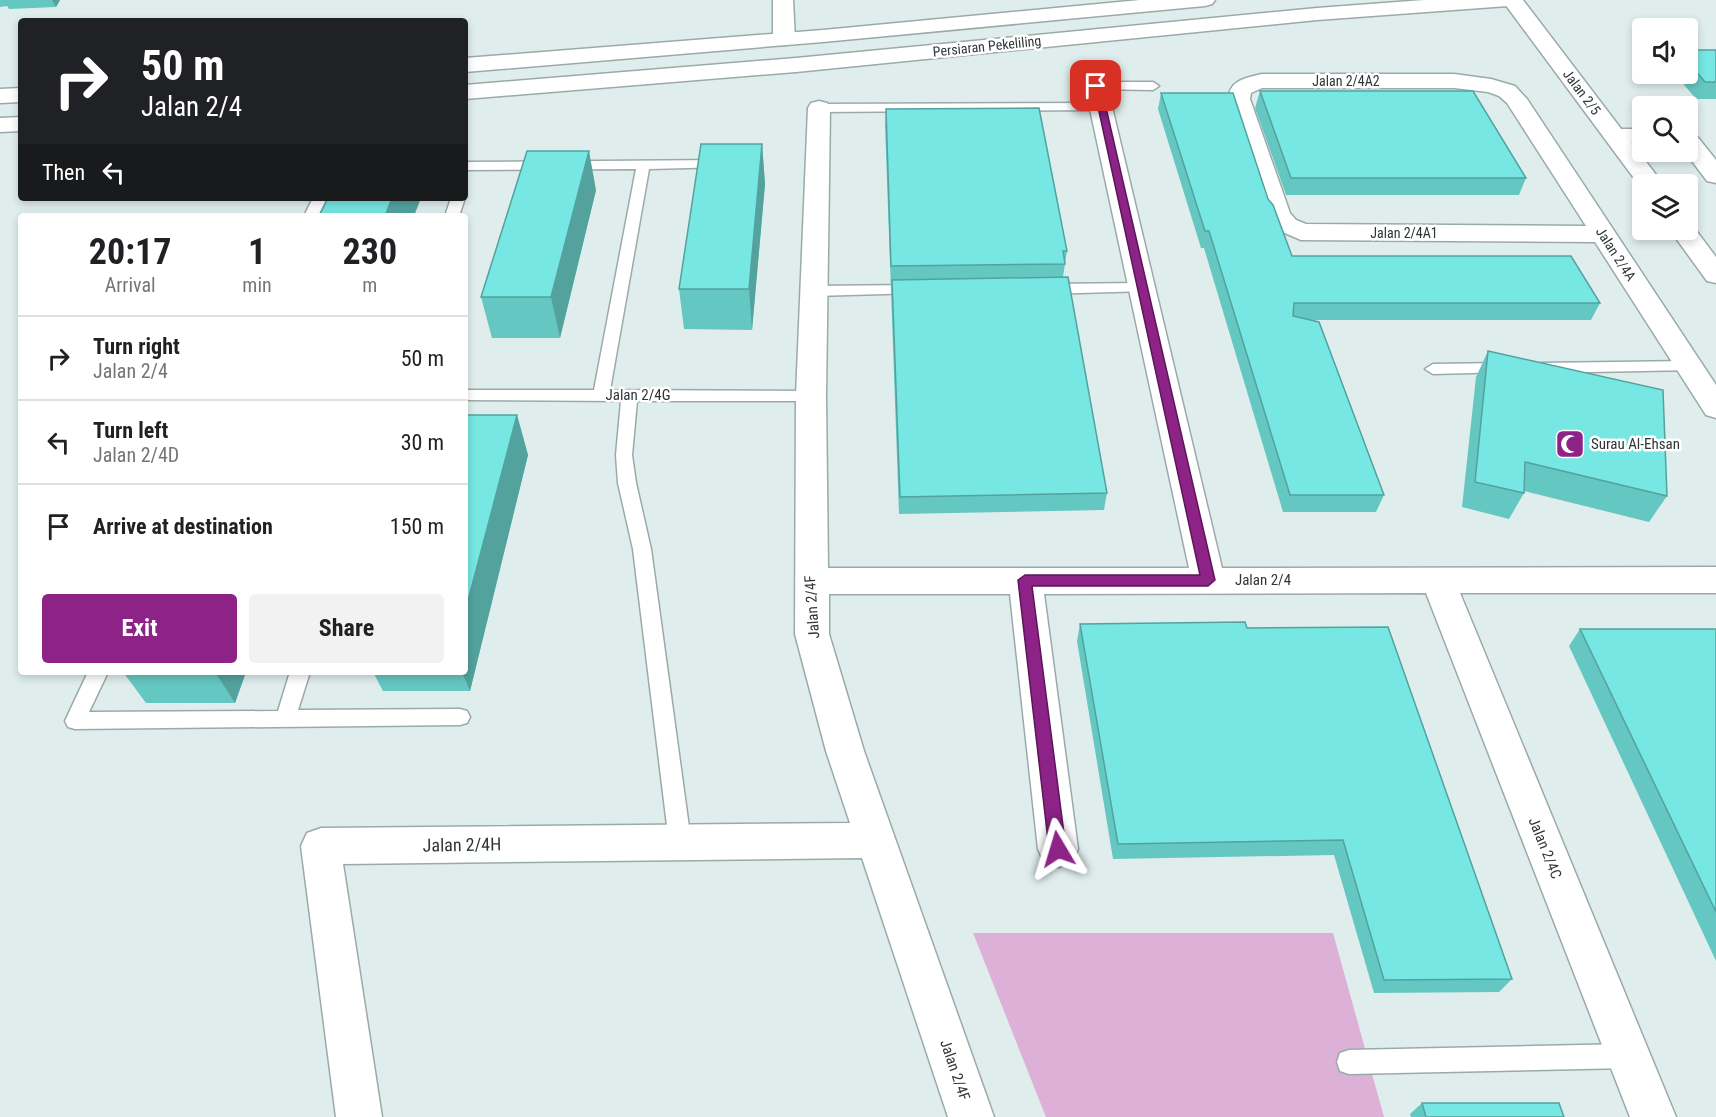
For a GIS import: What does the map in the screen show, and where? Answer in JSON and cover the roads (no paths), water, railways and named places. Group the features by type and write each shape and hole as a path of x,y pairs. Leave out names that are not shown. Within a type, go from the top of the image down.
{"street":[{"path":"783,0 784,39"},
{"name":"Persiaran Pekeliling","path":"468,65 784,39 1205,0"},
{"name":"Persiaran Pekeliling","path":"468,92 796,65 1317,14 1510,0"},
{"name":"Jalan 2/5","path":"1510,0 1644,174"},
{"name":"Jalan 2/4A2","path":"1257,153 1239,99 1240,90 1249,84 1262,81 1454,81 1491,86 1507,92 1516,99"},
{"path":"0,96 18,95"},
{"path":"1099,97 1208,580"},
{"name":"Jalan 2/4A","path":"1516,99 1716,408"},
{"name":"Jalan 2/4F","path":"819,108 811,396 812,634 823,679 875,840 971,1117"},
{"path":"0,125 18,124"},
{"path":"1616,136 1632,136"},
{"path":"1698,137 1716,136"},
{"path":"1698,152 1716,176"},
{"name":"Jalan 2/4A1","path":"1257,153 1278,215 1287,225 1301,232 1602,234"},
{"path":"1690,240 1716,274"},
{"path":"1025,580 1058,849"},
{"name":"Jalan 2/4C","path":"1438,580 1653,1117"},
{"name":"Jalan 2/4","path":"810,581 1716,580"},
{"name":"Jalan 2/4H","path":"359,1117 321,846 875,840"}],"lane":[{"path":"819,108 1099,97 1153,86"},
{"path":"468,170 737,164"},
{"path":"601,395 643,165"},
{"path":"1036,289 1142,288"},
{"path":"814,291 931,290"},
{"path":"1433,369 1688,366"},
{"name":"Jalan 2/4G","path":"468,395 811,396"},
{"path":"630,395 624,455 627,483 642,549 680,842"},
{"path":"97,675 75,720 460,717"},
{"path":"285,719 299,675"},
{"path":"1349,1062 1628,1056"}],"place":[{"name":"Surau Al-Ehsan","path":"1570,444"}]}
